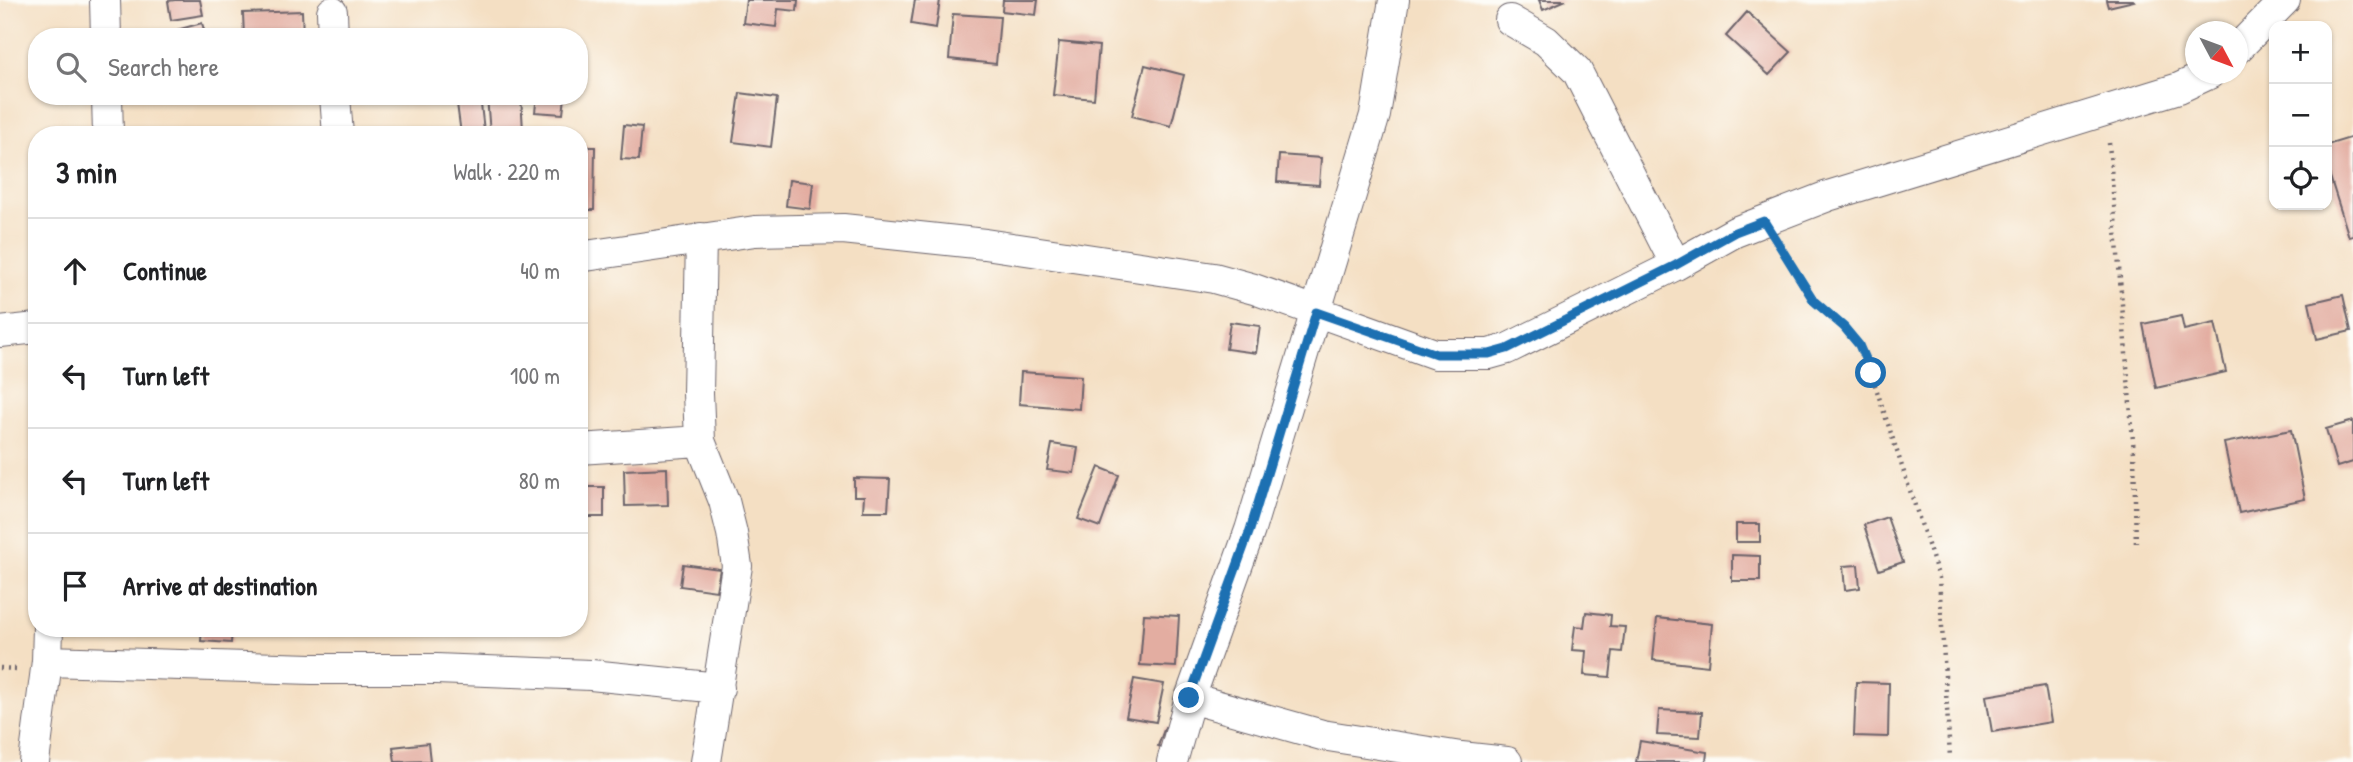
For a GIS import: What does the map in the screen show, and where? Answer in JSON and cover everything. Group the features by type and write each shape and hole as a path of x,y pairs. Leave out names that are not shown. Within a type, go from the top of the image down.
{"street":[{"path":"106,0 106,28"},
{"path":"1172,762 1189,698 1250,530 1375,115 1394,0"},
{"path":"2248,38 2285,0"},
{"path":"1510,19 1546,41 1577,71 1676,265"},
{"path":"588,256 755,231 843,229 985,244 1214,278 1254,289 1436,354 1489,354 1507,349 1676,265 1735,232 1841,192 2188,84"},
{"path":"107,105 108,126"},
{"path":"336,105 337,126"},
{"path":"701,238 698,393 700,441 724,501 737,566 706,762"},
{"path":"0,332 28,329"},
{"path":"588,448 700,441"},
{"path":"34,762 48,637"},
{"path":"47,661 312,669 436,669 591,676 719,688"},
{"path":"1189,698 1322,735 1507,762"}],"path":[{"path":"2106,111 2134,453 2136,546"},
{"path":"1764,221 1814,301 1844,327 1859,345 1871,373 1939,578 1950,757"}],"building":[{"path":"200,0 203,15 171,20 168,1"},
{"path":"746,0 798,0 797,11 778,9 776,27 743,23"},
{"path":"915,0 940,0 936,28 911,24"},
{"path":"1003,0 1038,0 1036,15 1002,11"},
{"path":"1539,0 1566,0 1543,10"},
{"path":"2106,0 2133,0 2134,1 2108,7"},
{"path":"302,11 303,28 244,28 243,13"},
{"path":"1747,12 1791,52 1769,75 1726,36"},
{"path":"953,14 1000,17 996,64 949,59"},
{"path":"202,23 203,28 184,28"},
{"path":"1059,42 1099,46 1094,99 1053,95"},
{"path":"1145,65 1184,75 1171,126 1132,116"},
{"path":"740,93 777,98 771,147 733,142"},
{"path":"457,105 481,105 483,126 460,126"},
{"path":"488,105 522,105 523,126 489,126"},
{"path":"536,105 564,105 563,114 535,112"},
{"path":"624,125 642,127 639,160 621,159"},
{"path":"2353,137 2353,236 2349,237 2332,183 2332,143"},
{"path":"588,147 595,147 594,210 588,210"},
{"path":"1279,155 1321,158 1319,185 1277,182"},
{"path":"789,180 813,183 810,209 786,206"},
{"path":"2343,295 2351,331 2317,339 2309,303"},
{"path":"2181,316 2184,330 2215,323 2226,372 2156,388 2143,324"},
{"path":"1230,322 1260,326 1256,353 1226,349"},
{"path":"1021,372 1081,376 1079,409 1019,404"},
{"path":"2353,421 2353,462 2337,467 2326,429"},
{"path":"2291,430 2305,499 2239,513 2224,443"},
{"path":"1052,444 1078,448 1074,473 1047,470"},
{"path":"1099,467 1119,475 1100,527 1078,519"},
{"path":"667,468 668,505 625,506 624,470"},
{"path":"854,478 890,479 888,511 863,511 864,496 854,496"},
{"path":"588,487 604,487 604,517 588,517"},
{"path":"1887,517 1903,562 1879,570 1864,525"},
{"path":"1736,524 1760,524 1760,542 1736,542"},
{"path":"1732,555 1760,556 1760,581 1732,581"},
{"path":"683,564 720,569 716,591 680,586"},
{"path":"1858,565 1860,588 1845,590 1843,566"},
{"path":"1586,612 1611,615 1610,626 1625,627 1622,652 1613,651 1610,677 1584,675 1586,651 1572,650 1575,626 1584,627"},
{"path":"1144,614 1179,616 1176,667 1140,665"},
{"path":"1657,618 1712,624 1708,666 1653,660"},
{"path":"201,637 231,637 231,643 201,641"},
{"path":"1134,679 1164,684 1156,722 1126,717"},
{"path":"1856,682 1889,683 1888,737 1854,736"},
{"path":"2045,686 2051,722 1992,732 1986,696"},
{"path":"1659,710 1702,712 1700,737 1657,735"},
{"path":"1165,727 1176,731 1169,750 1158,746"},
{"path":"1640,741 1707,752 1706,762 1636,762"},
{"path":"428,743 430,761 395,762 393,747"}],"route":[{"path":"1189,698 1250,530 1316,312 1436,354 1489,354 1507,349 1676,265 1735,232 1764,221 1814,301 1844,327 1859,345 1871,373"}]}
